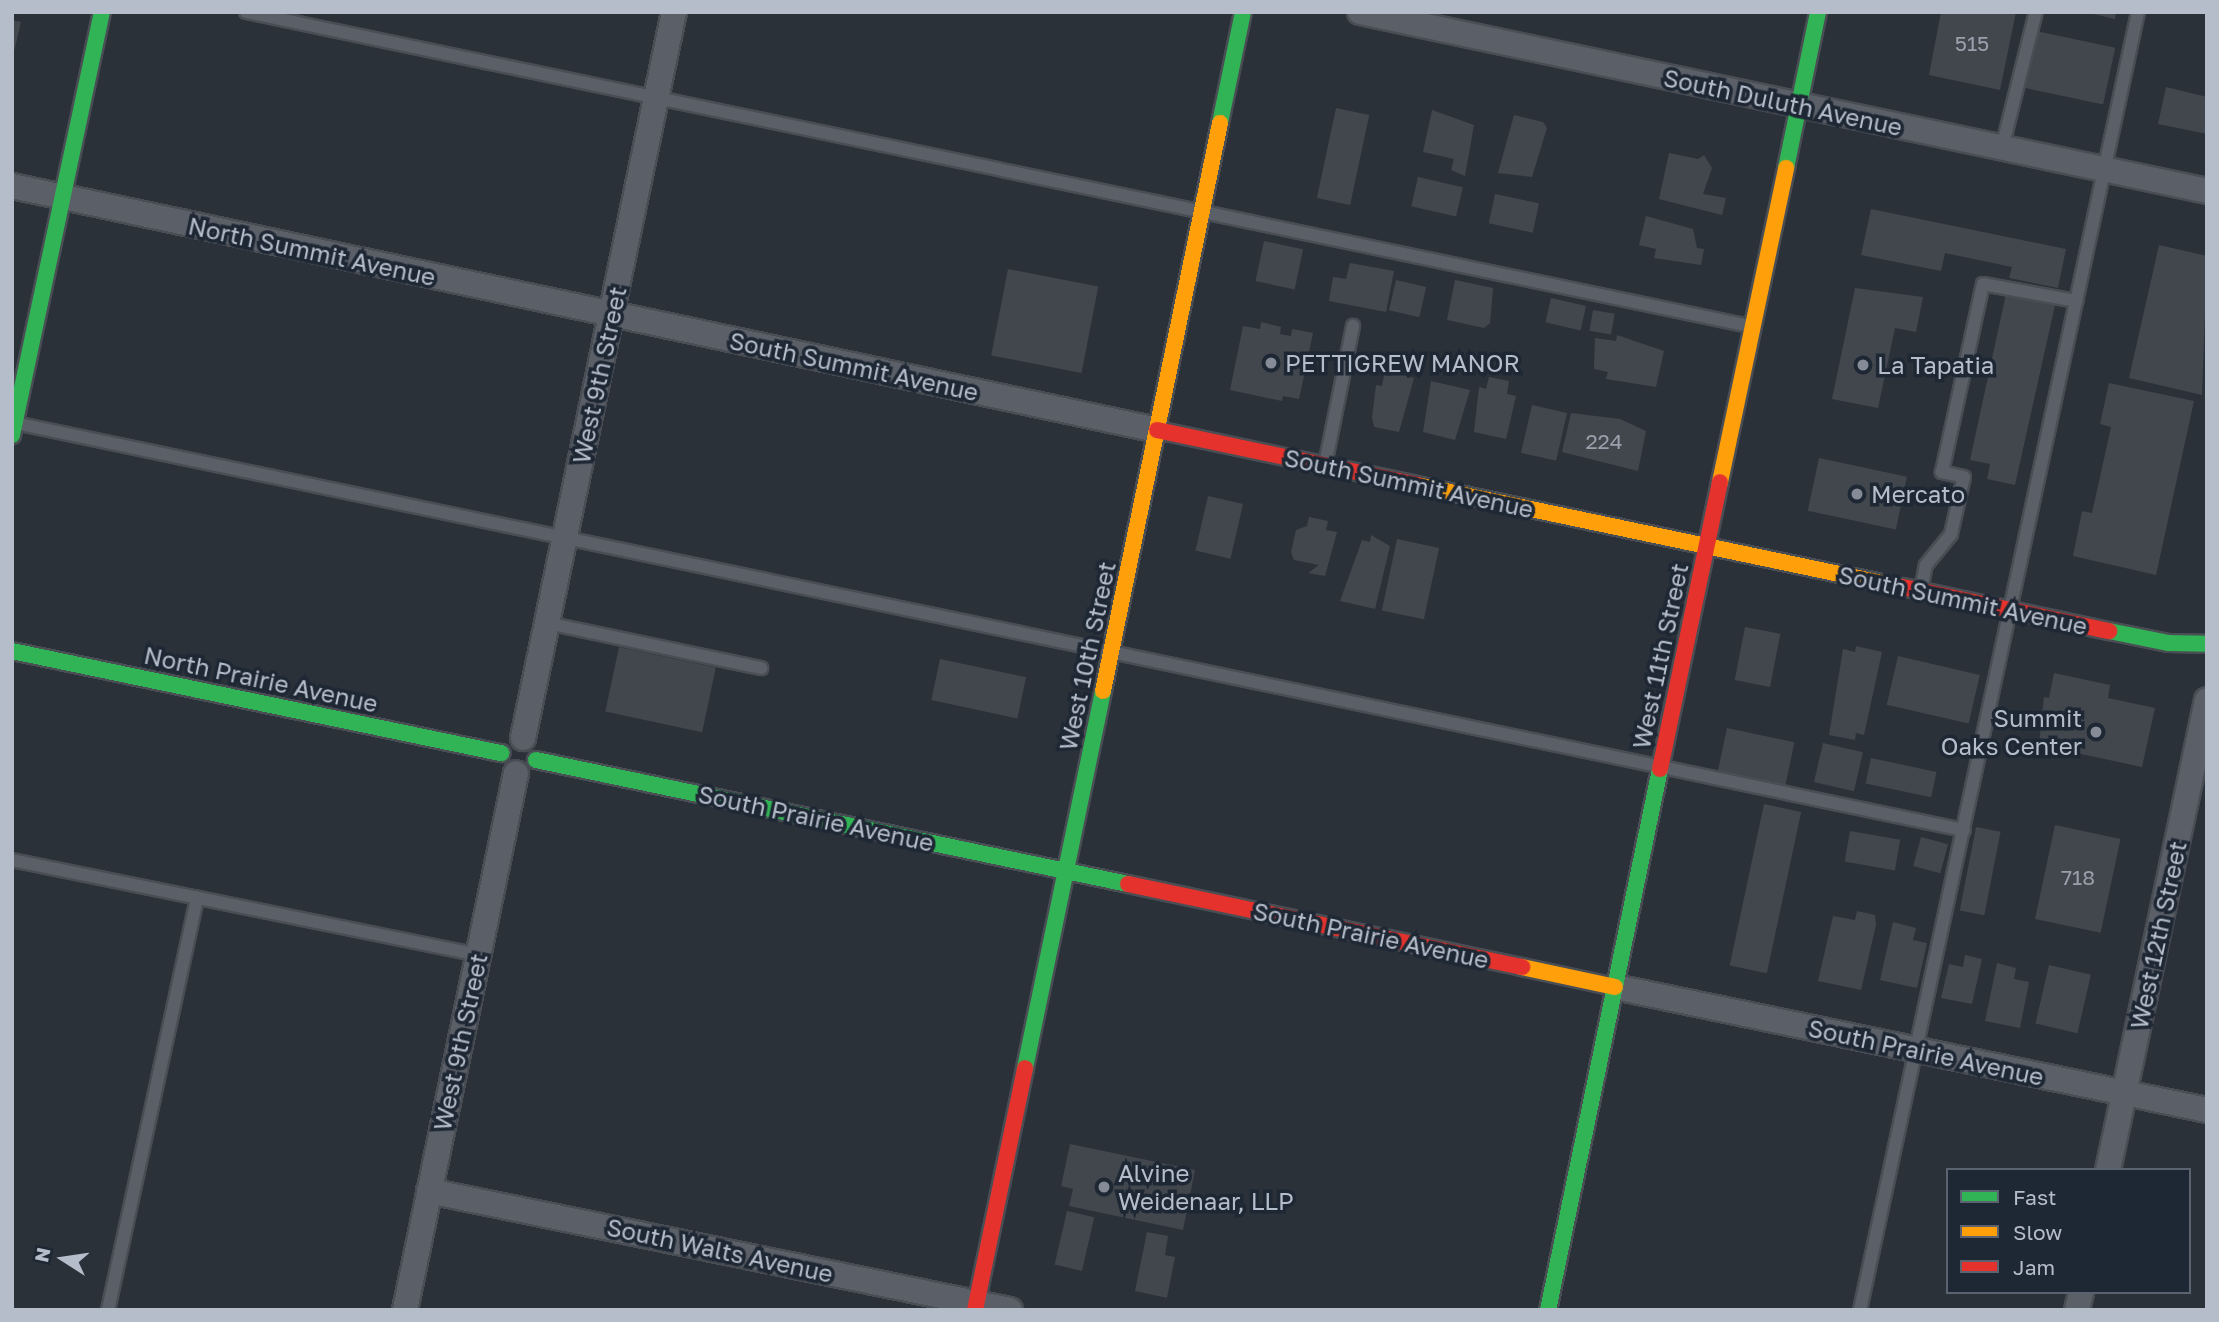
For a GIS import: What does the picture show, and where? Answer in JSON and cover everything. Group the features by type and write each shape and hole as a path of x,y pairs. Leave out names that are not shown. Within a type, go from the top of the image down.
{"street":[{"path":"13,427 19,371 63,197 102,12"},
{"name":"West 9th Street","path":"523,738 674,12"},
{"name":"West 10th Street","path":"975,1307 1243,12"},
{"name":"South Duluth Avenue","path":"1360,12 2207,191"},
{"name":"West 11th Street","path":"1548,1310 1818,12"},
{"name":"North Summit Avenue","path":"12,186 611,316"},
{"name":"South Summit Avenue","path":"611,316 2168,643 2207,644"},
{"name":"North Prairie Avenue","path":"12,651 500,753"},
{"name":"West 12th Street","path":"2108,1168 2207,701"},
{"path":"511,738 523,738 533,744 526,767 502,764 500,753 511,738"},
{"name":"West 9th Street","path":"405,1310 478,955 526,767"},
{"name":"South Prairie Avenue","path":"526,767 1066,871 2207,1111"},
{"name":"South Walts Avenue","path":"429,1191 975,1307 1010,1310"}],"lane":[{"path":"246,12 1752,326"},
{"path":"2002,148 2036,12"},
{"path":"1860,1310 2138,12"},
{"path":"1921,591 1926,565 1951,534 1964,477 1942,472 1983,284 2076,301"},
{"path":"1325,465 1353,326"},
{"path":"13,427 565,538 1660,769 1964,830"},
{"path":"547,623 761,667"},
{"path":"12,860 478,955"},
{"path":"108,1310 197,897"}],"building":[{"path":"1941,12 2016,12 2000,90 1929,75"},
{"path":"2085,12 2116,12 2115,19"},
{"path":"12,20 21,22 13,56 12,56"},
{"path":"2036,31 2115,48 2103,105 2024,88"},
{"path":"2166,87 2207,97 2207,134 2158,124"},
{"path":"1336,108 1369,115 1350,205 1317,198"},
{"path":"1432,110 1474,125 1465,176 1451,170 1454,159 1423,152"},
{"path":"1514,115 1543,122 1547,128 1532,177 1498,173"},
{"path":"1669,153 1698,159 1704,155 1712,168 1703,194 1726,198 1722,215 1659,199"},
{"path":"1418,177 1463,187 1456,217 1411,206"},
{"path":"1495,194 1539,203 1533,233 1489,223"},
{"path":"1871,209 2066,249 2058,288 2009,278 2012,267 1945,253 1941,271 1861,255"},
{"path":"1646,216 1693,229 1697,248 1704,249 1701,265 1654,258 1656,249 1639,245"},
{"path":"1264,241 1303,249 1295,289 1255,281"},
{"path":"2159,245 2207,256 2202,395 2129,378"},
{"path":"1350,263 1394,271 1386,312 1329,301 1333,277 1346,279"},
{"path":"1008,269 1098,287 1082,373 991,355"},
{"path":"1396,280 1426,287 1419,317 1389,310"},
{"path":"1455,280 1493,288 1490,323 1484,328 1447,320"},
{"name":"La Tapatia","path":"1855,288 1923,297 1916,332 1895,328 1878,408 1832,399"},
{"path":"2006,294 2055,305 2015,485 1987,479 1990,464 1970,460"},
{"path":"1551,298 1586,306 1580,330 1545,322"},
{"path":"1593,310 1615,314 1611,335 1589,331"},
{"name":"PETTIGREW MANOR","path":"1261,322 1281,327 1280,334 1291,336 1292,329 1313,333 1299,399 1283,396 1282,401 1230,390 1243,326 1260,329"},
{"path":"1617,335 1664,351 1656,387 1606,379 1608,372 1594,369 1595,338 1616,341"},
{"path":"1385,370 1414,378 1399,432 1374,427 1372,418 1376,385 1382,386"},
{"path":"1489,377 1509,381 1507,394 1516,396 1506,439 1474,432 1479,387 1486,389"},
{"path":"1431,381 1470,390 1455,440 1423,432"},
{"path":"2109,383 2194,401 2156,575 2073,556 2082,511 2092,513 2111,427 2100,424"},
{"path":"1532,405 1567,413 1556,461 1521,453"},
{"path":"1571,413 1620,419 1646,431 1638,471 1562,452"},
{"name":"Mercato","path":"1819,458 1907,477 1896,530 1808,511"},
{"path":"1208,496 1243,504 1230,559 1195,551"},
{"path":"1309,517 1328,521 1326,530 1337,532 1325,576 1308,573 1319,565 1294,560 1291,552 1296,530 1307,526"},
{"path":"1371,535 1390,546 1375,609 1340,601 1362,540 1370,542"},
{"path":"1397,539 1439,548 1424,619 1382,610"},
{"path":"1745,627 1780,634 1770,687 1735,680"},
{"path":"1856,646 1882,652 1864,735 1856,733 1855,740 1829,735 1843,649 1855,652"},
{"path":"619,647 716,668 702,732 605,712"},
{"path":"1898,656 1980,675 1969,724 1887,705"},
{"path":"940,659 1026,677 1017,718 931,700"},
{"name":"Summit Oaks Center","path":"2054,673 2110,685 2108,698 2155,708 2142,767 2039,745 2044,697 2049,698"},
{"path":"1727,728 1794,742 1785,787 1717,773"},
{"path":"1823,743 1863,752 1854,791 1814,782"},
{"path":"1871,758 1937,772 1931,797 1866,783"},
{"path":"1764,804 1801,812 1767,973 1730,965"},
{"path":"2055,825 2121,839 2101,933 2035,919"},
{"path":"1976,827 2001,832 1984,915 1960,910"},
{"path":"1850,831 1900,840 1895,870 1845,862"},
{"path":"1921,837 1948,844 1940,873 1913,866"},
{"path":"1857,911 1875,915 1876,925 1861,990 1818,981 1833,916 1855,920"},
{"path":"1893,922 1916,928 1913,940 1927,943 1917,988 1880,980"},
{"path":"1965,955 1982,959 1972,1004 1941,998 1949,964 1963,967"},
{"path":"1997,963 2016,968 2014,979 2029,982 2020,1028 1985,1021"},
{"path":"2049,965 2091,975 2077,1033 2036,1023"},
{"path":"1070,1144 1195,1170 1183,1230 1069,1206 1073,1189 1061,1186"},
{"path":"1067,1211 1094,1217 1082,1271 1055,1265"},
{"path":"1147,1232 1168,1236 1165,1255 1175,1257 1167,1298 1135,1291"}],"traffic: fast":[{"path":"12,435 102,12"},
{"path":"1220,123 1243,12"},
{"path":"1786,168 1818,12"},
{"path":"2109,631 2168,643 2207,644"},
{"path":"12,651 501,753"},
{"path":"1025,1068 1103,691"},
{"path":"536,760 1128,884"},
{"path":"1548,1310 1660,769"}],"traffic: slow":[{"path":"1103,691 1220,123"},
{"path":"1720,482 1786,168"},
{"path":"1417,485 1903,587"},
{"path":"1522,967 1615,987"}],"traffic: jam":[{"path":"1157,430 1417,485"},
{"path":"1660,769 1720,482"},
{"path":"1903,587 2109,631"},
{"path":"1128,884 1522,967"},
{"path":"975,1310 1025,1068"}],"place":[{"name":"PETTIGREW MANOR","path":"1271,363"},
{"name":"La Tapatia","path":"1863,365"},
{"name":"Mercato","path":"1857,494"},
{"name":"Summit Oaks Center","path":"2096,732"},
{"name":"Alvine Weidenaar, LLP","path":"1104,1187"}]}
